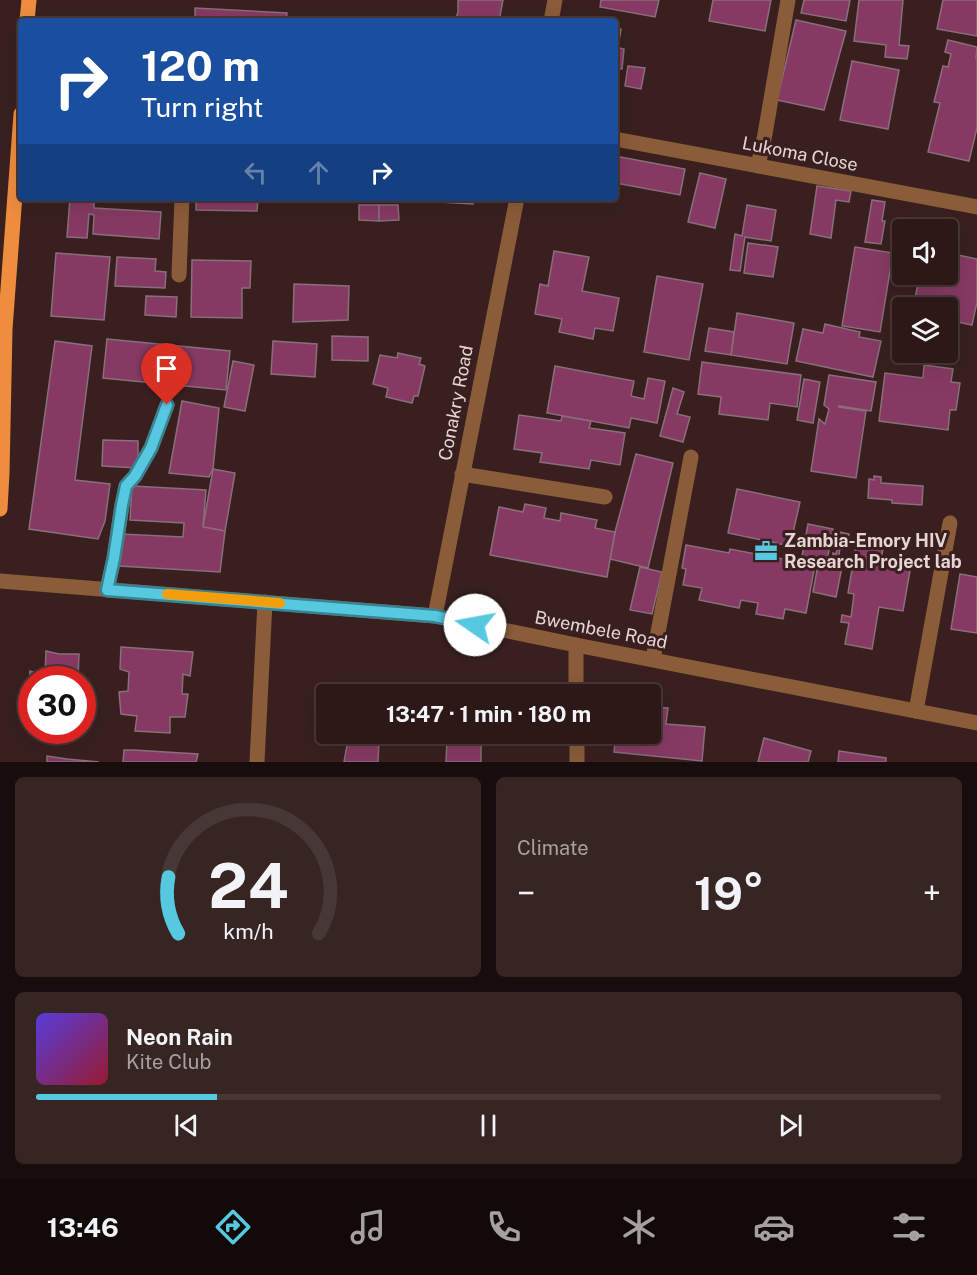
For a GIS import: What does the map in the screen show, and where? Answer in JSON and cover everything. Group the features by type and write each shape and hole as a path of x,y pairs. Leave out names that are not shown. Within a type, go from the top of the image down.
{"main road":[{"path":"27,18 28,0"},
{"path":"0,509 3,329 18,150"}],"street":[{"path":"552,18 555,0"},
{"path":"758,166 788,0"},
{"name":"Lukoma Close","path":"618,140 977,207"},
{"path":"179,275 182,201"},
{"name":"Conakry Road","path":"435,616 516,201"},
{"path":"107,590 126,486 135,476 151,448 167,405"},
{"path":"653,659 692,457"},
{"path":"462,474 605,496"},
{"path":"916,711 950,523"},
{"name":"Bwembele Road","path":"0,582 435,616 977,723"},
{"path":"257,762 265,602"},
{"path":"576,645 576,684"},
{"path":"577,744 577,762"}],"building":[{"path":"458,0 503,0 500,18 456,18"},
{"path":"601,0 659,0 655,17 600,7"},
{"path":"713,0 771,0 765,31 709,21"},
{"path":"804,0 850,0 846,21 801,13"},
{"path":"859,0 903,0 899,45 909,46 907,59 885,57 886,45 854,41"},
{"path":"943,0 977,0 977,36 937,29"},
{"path":"195,8 287,13 286,18 195,18"},
{"path":"796,20 846,31 824,110 777,100"},
{"path":"618,28 621,29 618,47"},
{"path":"948,40 977,47 977,128 969,161 928,152 940,103 934,102 943,66 948,67 951,54 945,52"},
{"path":"618,48 624,49 622,69 618,68"},
{"path":"852,61 899,70 888,129 840,120"},
{"path":"628,66 645,68 641,89 625,86"},
{"path":"618,157 685,169 680,195 618,184"},
{"path":"700,173 726,179 715,228 688,222"},
{"path":"817,186 851,191 849,202 836,200 831,238 810,234"},
{"path":"872,200 885,202 882,221 885,221 881,244 865,242"},
{"path":"70,201 94,201 94,208 161,212 159,239 93,234 94,215 89,214 87,238 67,237"},
{"path":"196,201 258,201 257,211 196,210"},
{"path":"420,201 474,201 473,204"},
{"path":"359,205 379,205 379,221 359,220"},
{"path":"379,205 398,205 399,220 379,221"},
{"path":"747,205 776,210 771,241 745,237 740,271 730,270 735,234 742,236"},
{"path":"748,243 778,247 773,277 744,273"},
{"path":"855,247 892,253 880,332 842,326"},
{"path":"554,251 589,257 582,291 619,298 613,331 595,328 593,339 559,332 562,319 535,314 540,284 548,286"},
{"path":"56,253 110,257 104,320 51,316"},
{"path":"958,255 977,259 977,302 972,325 958,322 958,297 915,297 918,285 958,285"},
{"path":"117,257 156,259 155,271 166,272 165,288 115,286"},
{"path":"192,260 251,261 250,288 242,288 242,318 191,317"},
{"path":"657,276 703,284 689,360 644,352"},
{"path":"294,284 349,286 348,320 293,322"},
{"path":"146,296 177,297 176,317 145,315"},
{"path":"737,313 794,323 787,364 731,355"},
{"path":"825,324 860,332 859,337 881,341 873,377 796,361 803,329 823,333"},
{"path":"709,328 734,332 731,355 705,351"},
{"path":"332,336 368,337 368,361 332,360"},
{"path":"107,339 230,351 226,390 103,378"},
{"path":"55,341 92,346 75,480 110,484 105,521 98,539 29,529"},
{"path":"273,341 317,344 315,377 271,374"},
{"path":"398,353 421,358 419,364 425,366 418,396 414,396 412,403 386,397 388,388 373,384 380,355 397,358"},
{"path":"233,361 254,365 245,411 224,407"},
{"path":"702,362 801,375 797,407 770,403 768,420 719,414 721,397 698,394"},
{"path":"924,365 953,369 951,382 960,383 956,410 950,410 948,430 879,421 885,373 923,378"},
{"path":"555,366 634,381 631,396 644,399 648,378 665,381 657,423 631,418 629,428 547,413"},
{"path":"829,375 876,382 871,411 839,406 866,411 856,478 811,471 819,419 825,424 829,409 824,405"},
{"path":"804,379 820,382 813,423 797,420"},
{"path":"673,388 684,392 677,414 690,417 683,442 660,436"},
{"path":"182,401 219,408 213,469 209,477 169,473"},
{"path":"519,415 561,421 562,416 591,421 589,428 625,433 620,465 591,460 589,469 540,462 542,453 514,449"},
{"path":"103,440 138,441 138,468 102,466"},
{"path":"636,454 673,463 648,568 610,559"},
{"path":"213,469 235,473 225,531 203,527"},
{"path":"874,476 881,477 881,483 923,486 922,505 892,503 892,500 868,498 869,479 874,480"},
{"path":"132,486 206,490 203,527 225,531 220,572 119,566 121,534 183,537 184,523 130,520"},
{"path":"737,489 800,502 790,546 728,533"},
{"path":"525,504 546,508 544,518 560,521 561,513 597,520 595,528 615,532 607,577 490,555 499,507 523,512"},
{"path":"808,524 833,529 826,566 833,567 831,566 833,553 836,554 837,549 831,548 835,531 849,534 846,549 840,548 838,561 843,562 836,597 813,592 818,565 801,562"},
{"path":"858,534 869,536 868,541 884,543 881,560 911,565 903,611 879,607 872,649 845,644 849,623 841,622 842,615 851,617 854,594 848,593"},
{"path":"686,545 729,553 730,549 815,565 806,613 785,609 783,619 756,614 758,603 741,600 739,608 699,600 702,588 683,585 686,569 682,568"},
{"path":"640,567 662,572 652,614 630,610"},
{"path":"960,574 977,577 977,633 951,629"},
{"path":"121,647 193,652 190,676 183,674 182,694 188,694 185,717 170,717 170,733 135,731 137,716 121,714 119,692 128,691 129,672 120,669"},
{"path":"46,651 59,654 79,654 79,666 45,666"},
{"path":"661,708 668,708 666,724 705,727 702,761 614,752 615,744 661,744"},
{"path":"764,738 811,751 808,762 758,762"},
{"path":"347,744 379,744 378,762 344,762"},
{"path":"447,744 481,744 481,762 446,762"},
{"path":"124,750 198,754 196,762 123,762"},
{"path":"839,751 886,758 886,762 838,762"},
{"path":"47,756 67,759 99,762 47,762"}],"slow traffic":[{"path":"167,594 280,603"}],"place":[{"name":"Zambia-Emory HIV Research Project lab","path":"766,551"}],"route":[{"path":"167,405 151,448 135,476 126,486 107,590 435,616 475,625"}]}
